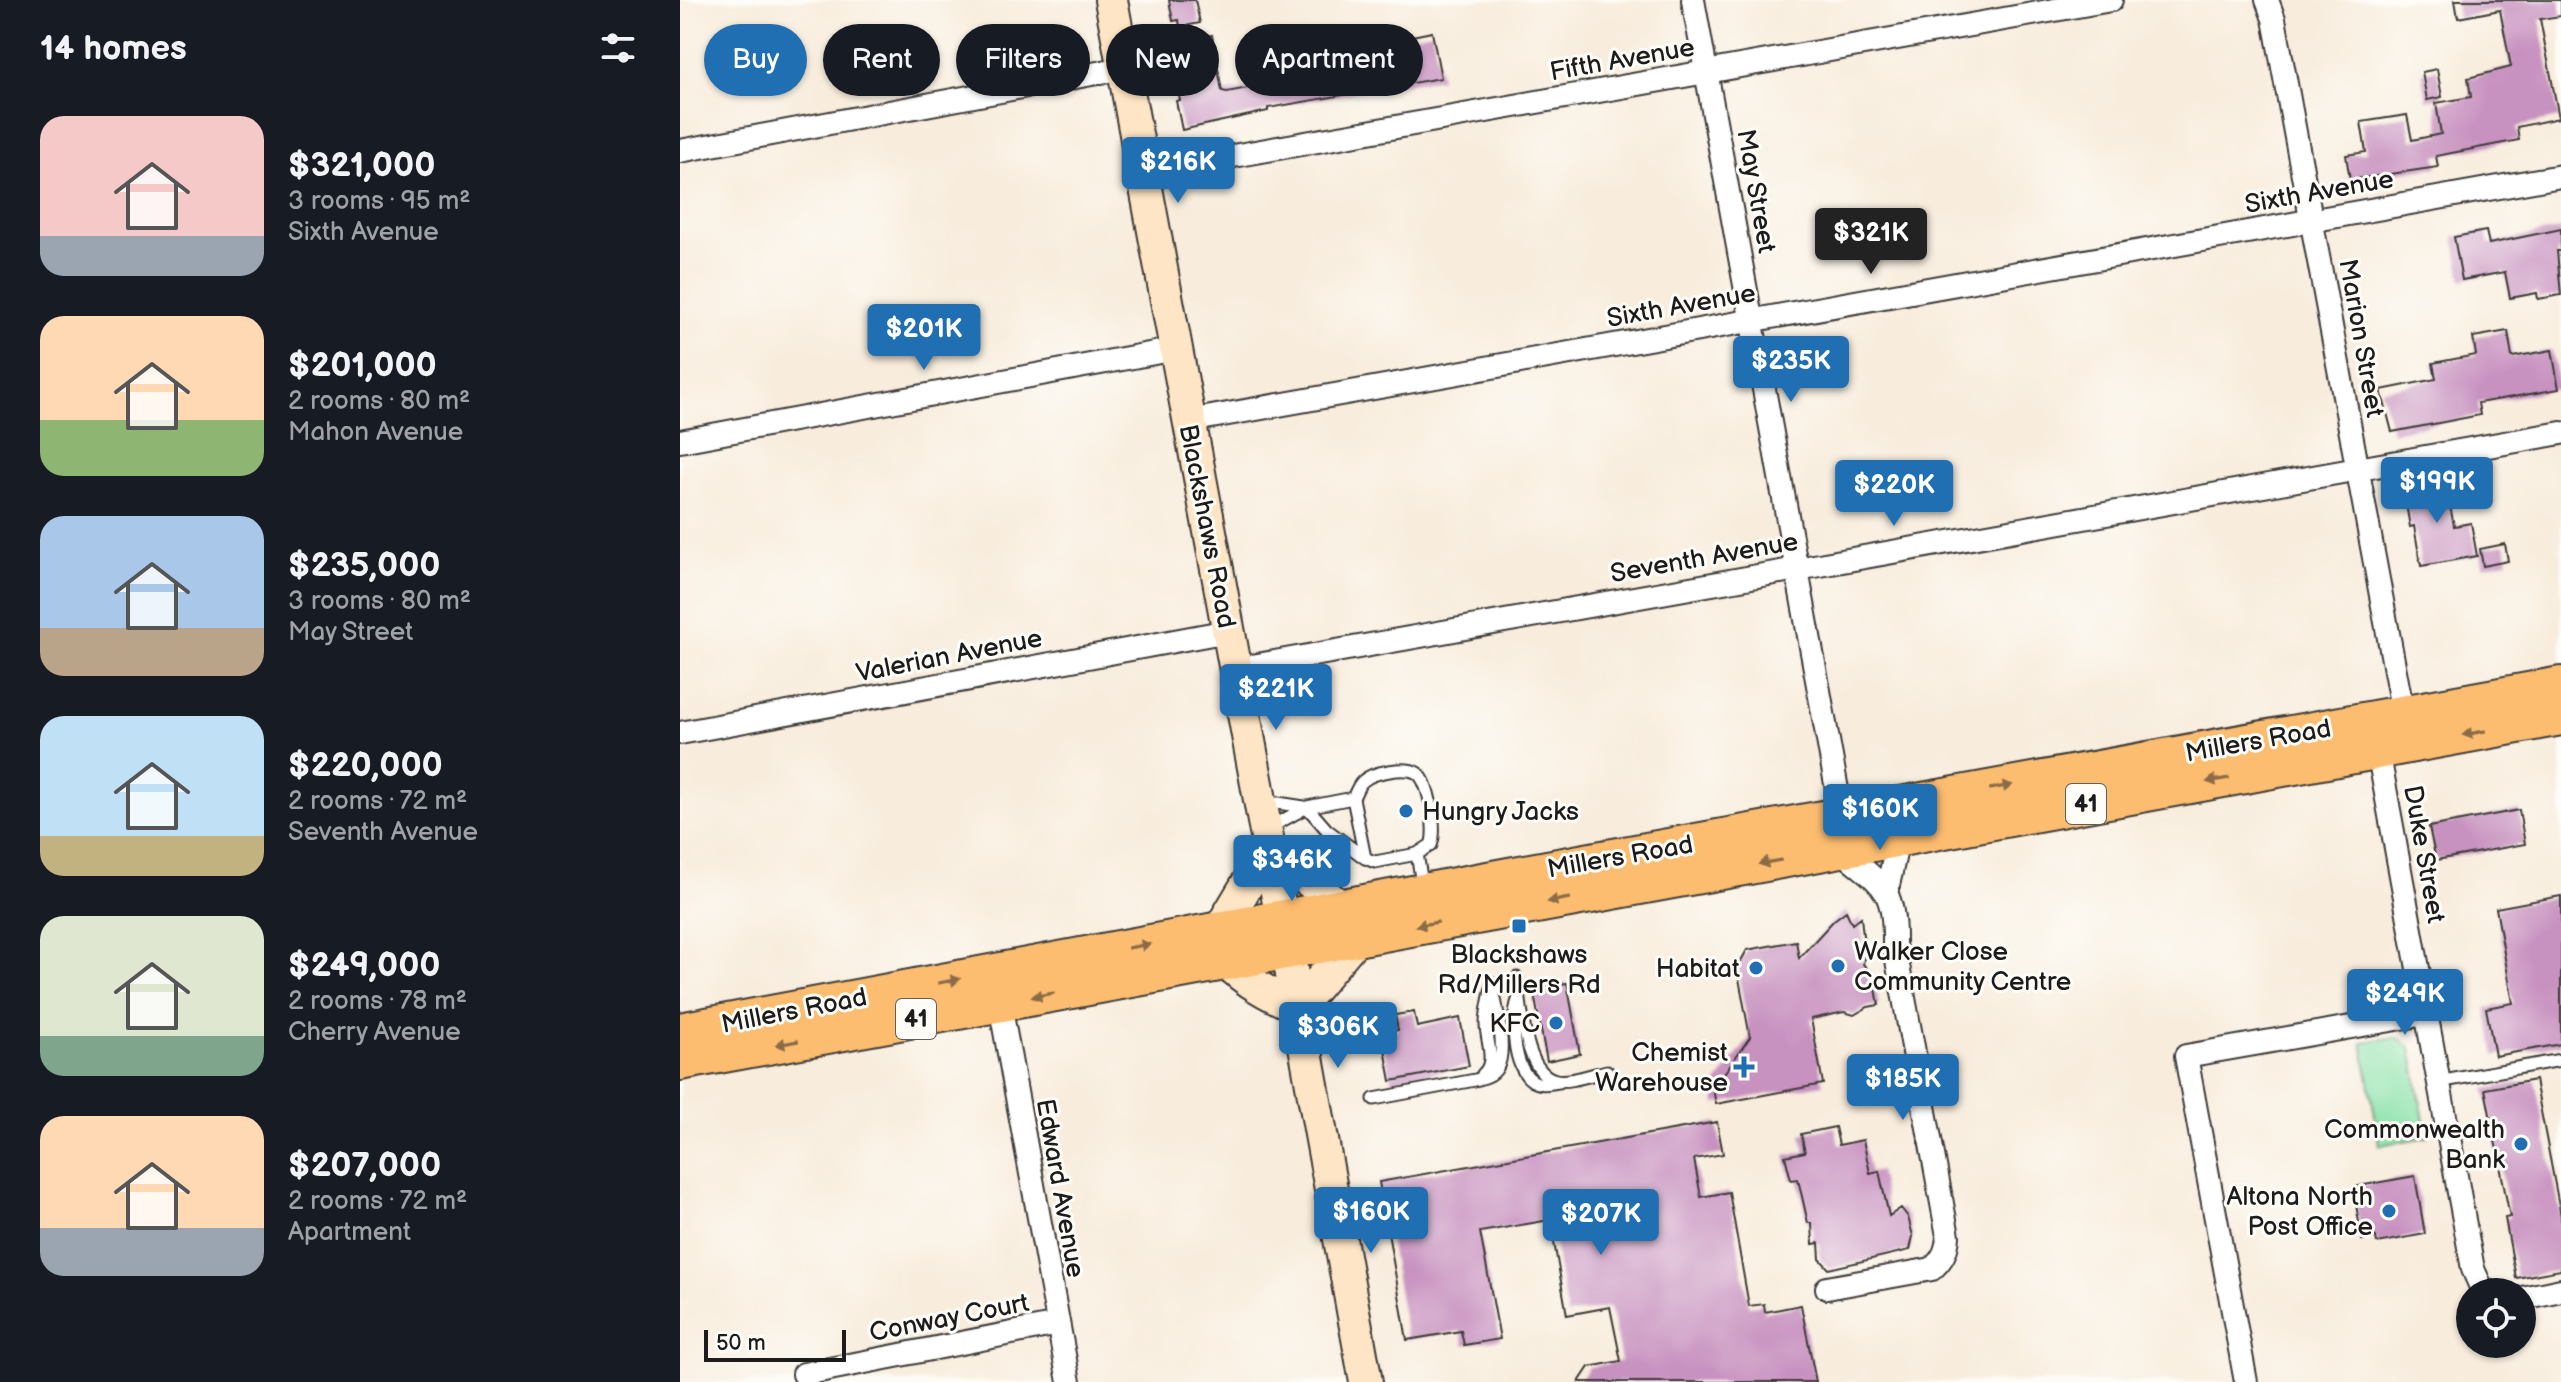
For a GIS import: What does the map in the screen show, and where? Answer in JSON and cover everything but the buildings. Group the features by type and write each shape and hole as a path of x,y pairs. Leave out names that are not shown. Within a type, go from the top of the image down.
{"main road":[{"name":"Blackshaws Road","path":"1111,0 1116,24"},
{"name":"Blackshaws Road","path":"1129,96 1366,1382"},
{"name":"Millers Road","path":"680,1031 1222,946 1847,837 2403,714 2561,685"},
{"name":"Millers Road","path":"1349,923 1424,892 1847,837 1898,840 2561,717"},
{"path":"1271,859 1307,879 1349,923 1298,1007 1260,989 1239,974 1222,946 1254,873 1271,859"},
{"name":"Millers Road","path":"680,1062 1000,1004 1222,946"}],"street":[{"name":"May Street","path":"1693,0 1847,837"},
{"name":"Fifth Avenue","path":"1143,172 2111,0"},
{"name":"Marion Street","path":"2272,6 2403,714"},
{"path":"680,151 1106,71"},
{"name":"Sixth Avenue","path":"1189,421 2561,176"},
{"path":"680,441 1176,349"},
{"name":"Seventh Avenue","path":"1235,669 2561,433"},
{"name":"Valerian Avenue","path":"680,733 1228,631"},
{"name":"Duke Street","path":"2378,750 2425,1014 2477,1278"},
{"path":"1827,1288 1932,1269 1947,1249 1948,1236 1894,944 1892,904 1887,890 1847,837"},
{"path":"1887,890 1898,840"},
{"name":"Edward Avenue","path":"1000,1004 1069,1382"},
{"path":"2246,1382 2186,1056 2425,1014"},
{"path":"2536,1295 2561,1290"},
{"name":"Conway Court","path":"804,1374 1058,1324"}],"lane":[{"path":"1353,798 1307,807 1278,823 1263,815 1278,803 1307,807 1327,830 1365,858 1375,862 1417,854 1425,851 1434,839 1426,786 1421,776 1408,769 1363,780 1353,798 1365,858"},
{"path":"1417,854 1424,892"},
{"path":"1517,978 1533,1062 1545,1076 1559,1081 1607,1071"},
{"path":"1374,1099 1475,1080 1488,1076 1498,1067 1501,1054 1492,983"},
{"path":"2438,1082 2561,1060"}],"green space":[{"path":"2399,1038 2411,1048 2427,1137 2380,1145 2362,1042"}],"place":[{"name":"Hungry Jacks","path":"1406,811"},
{"name":"Blackshaws Rd/Millers Rd","path":"1519,926"},
{"name":"Walker Close Community Centre","path":"1838,966"},
{"name":"Habitat","path":"1756,968"},
{"name":"KFC","path":"1556,1023"},
{"name":"Chemist Warehouse","path":"1744,1067"},
{"name":"Commonwealth Bank","path":"2521,1144"},
{"name":"Altona North Post Office","path":"2389,1211"}]}
